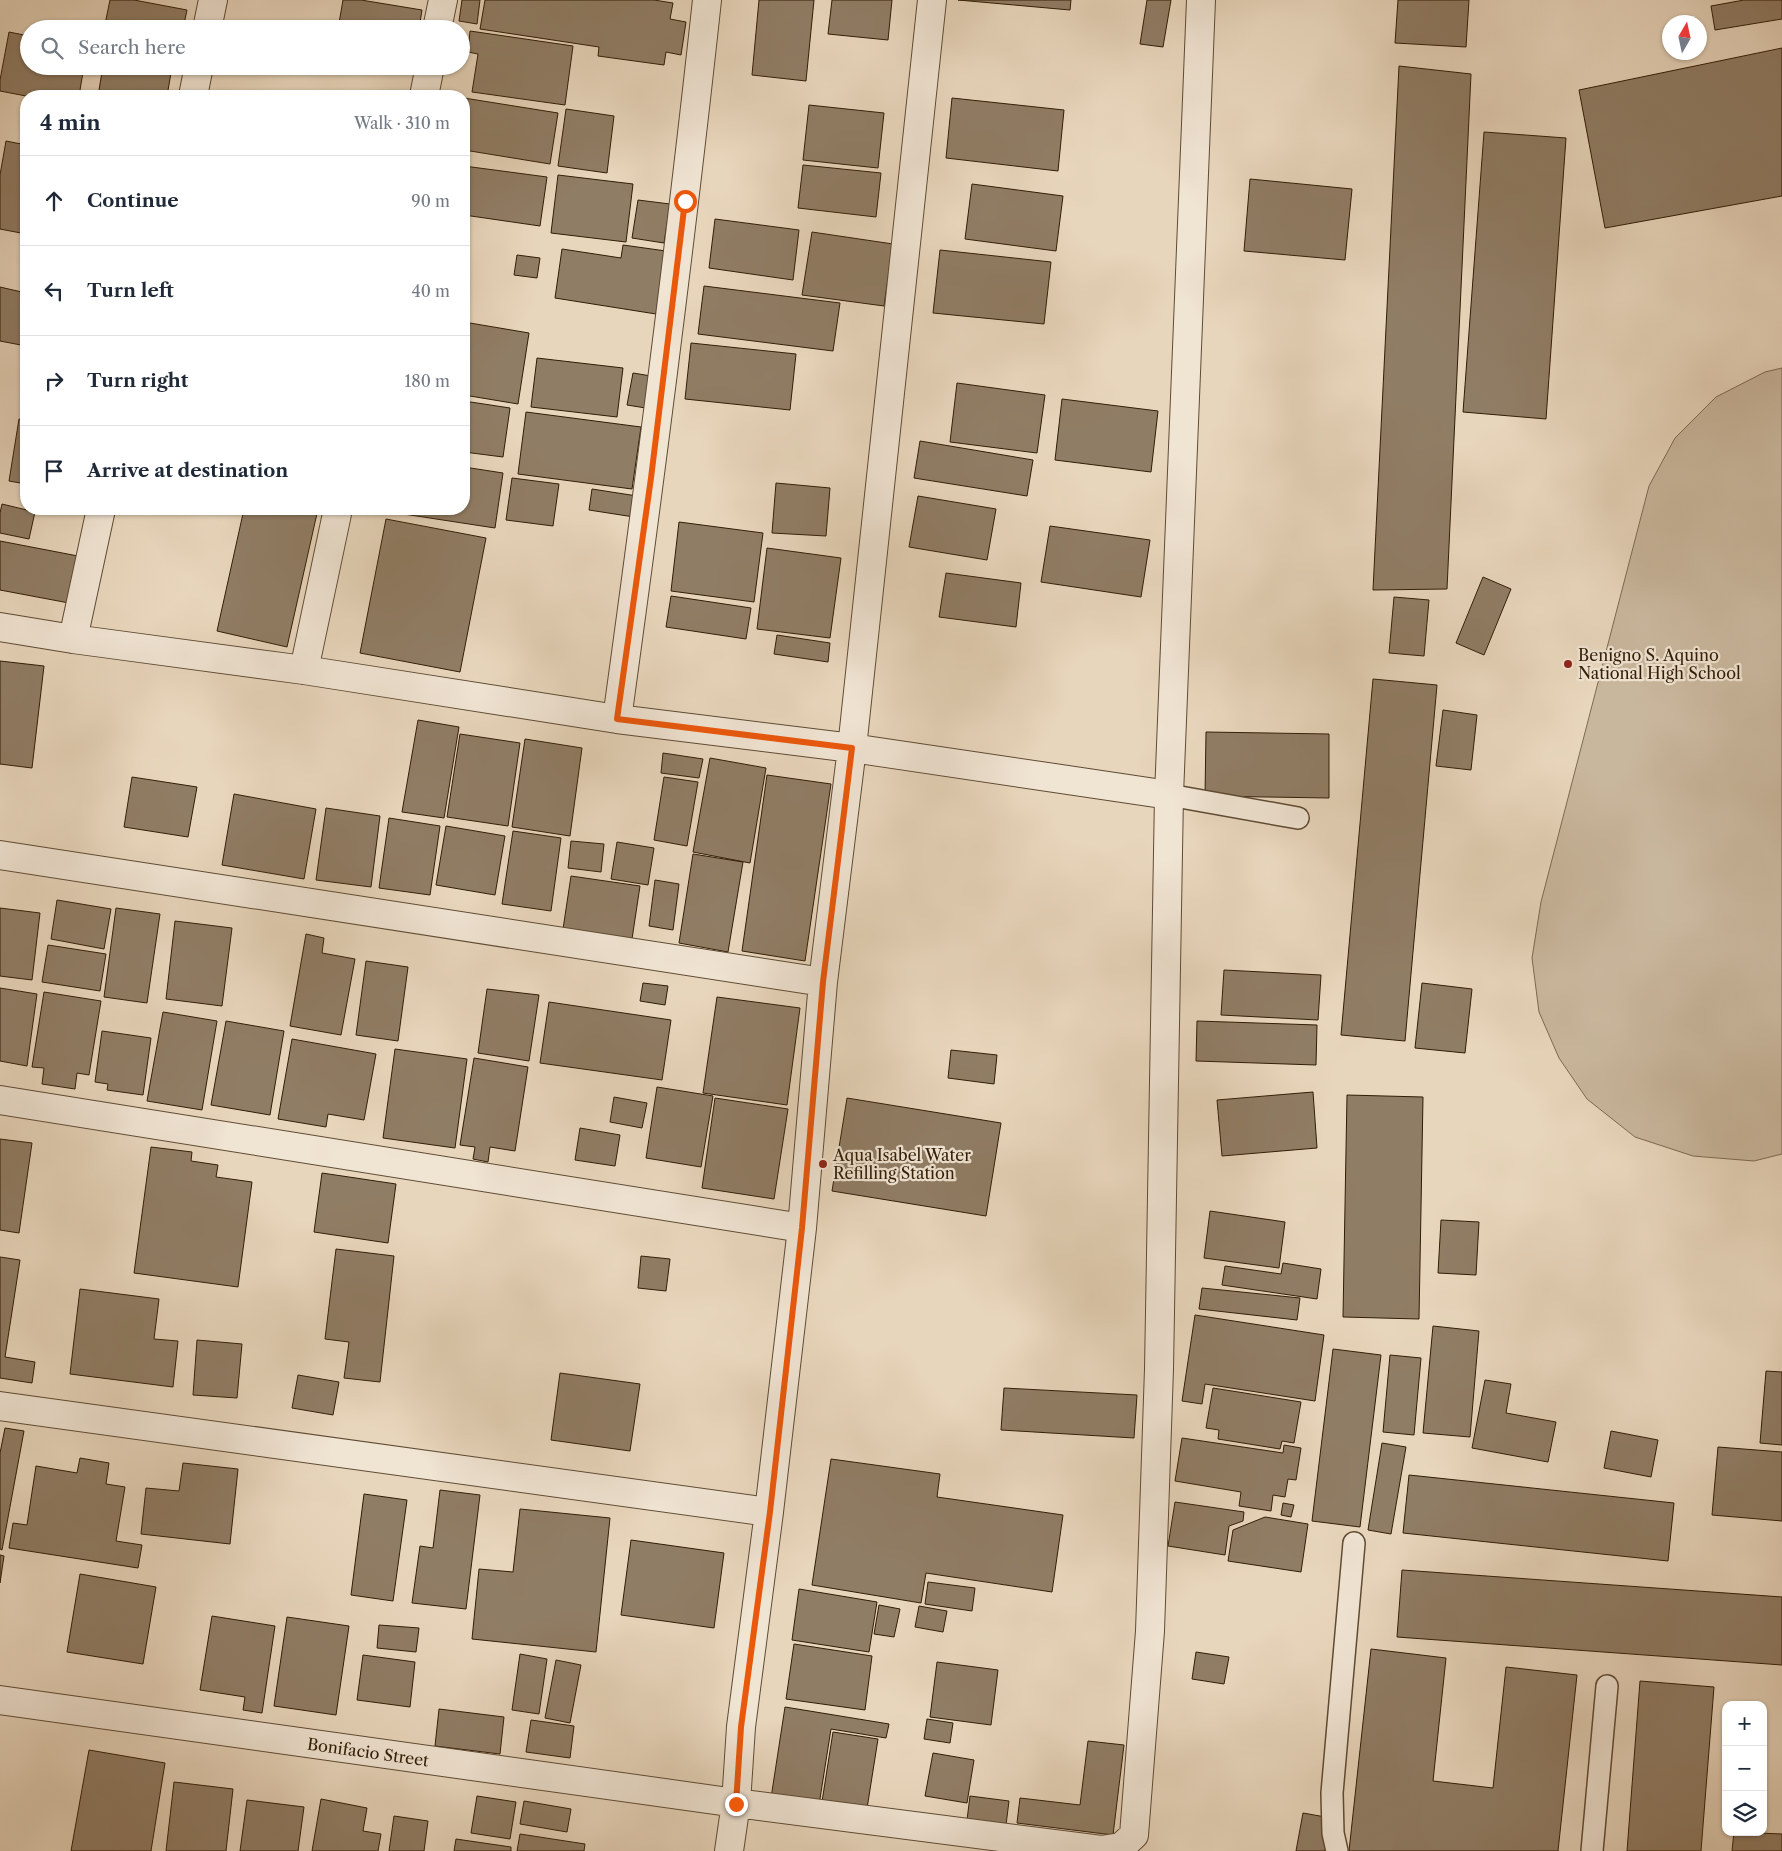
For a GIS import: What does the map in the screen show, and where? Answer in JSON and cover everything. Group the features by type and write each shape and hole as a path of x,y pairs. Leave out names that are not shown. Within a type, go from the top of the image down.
{"street":[{"path":"209,20 213,0"},
{"path":"439,20 443,0"},
{"path":"617,719 651,478 683,221 707,0"},
{"path":"729,1851 736,1804 741,1727 770,1512 802,1228 823,982 852,748 932,0"},
{"name":"Bonifacio Street","path":"0,1700 736,1804 1101,1850 1121,1847 1134,1836 1150,1612 1159,1368 1169,795 1201,0"},
{"path":"194,90 197,75"},
{"path":"425,90 428,75"},
{"path":"72,638 100,515"},
{"path":"304,670 337,515"},
{"path":"0,627 304,670 617,719 852,748 1169,795"},
{"path":"0,855 823,982"},
{"path":"0,1100 802,1228"},
{"path":"0,1406 770,1512"}],"lane":[{"path":"1169,795 1298,818"},
{"path":"1337,1851 1333,1832 1332,1792 1354,1543"},
{"path":"1592,1851 1607,1686"}],"shaded area":[{"path":"1782,368 1782,1154 1754,1161 1693,1156 1635,1137 1587,1099 1559,1058 1539,1012 1532,958 1541,902 1649,486 1675,438 1716,397 1765,372"}],"building":[{"path":"110,0 134,0 187,10 185,20 106,20"},
{"path":"343,0 361,0 422,10 420,20 340,20"},
{"path":"462,0 480,0 477,24 470,23 470,20 459,20"},
{"path":"485,0 654,0 673,3 670,19 686,22 681,55 666,52 664,65 598,56 599,47 480,29"},
{"path":"759,0 814,0 806,81 752,75"},
{"path":"832,0 892,0 888,40 828,34"},
{"path":"958,0 1071,0 1070,10"},
{"path":"1147,0 1171,0 1163,47 1140,44"},
{"path":"1398,0 1469,0 1466,47 1395,43"},
{"path":"1744,0 1782,0 1782,19 1715,30 1711,6"},
{"path":"470,31 573,46 565,105 472,92 478,54 470,52"},
{"path":"9,32 20,34 20,75 82,75 80,90 20,90 20,95 0,91 0,80"},
{"path":"1782,48 1782,196 1605,228 1579,90"},
{"path":"1399,66 1471,74 1447,589 1373,590"},
{"path":"102,75 171,75 168,90 99,90"},
{"path":"952,98 1064,110 1058,171 946,158"},
{"path":"470,99 558,113 550,164 470,151"},
{"path":"809,105 884,113 878,168 803,160"},
{"path":"566,109 614,116 607,173 558,166"},
{"path":"1484,132 1566,138 1546,419 1463,412"},
{"path":"6,141 20,144 20,233 0,229 0,175"},
{"path":"803,165 881,173 876,217 798,208"},
{"path":"470,167 547,177 540,226 470,216"},
{"path":"558,175 633,184 626,242 551,233"},
{"path":"1250,179 1352,189 1345,260 1244,251"},
{"path":"972,184 1063,196 1056,251 965,239"},
{"path":"638,200 670,204 664,243 632,238"},
{"path":"715,219 799,230 793,280 709,268"},
{"path":"812,232 893,244 884,306 802,295"},
{"path":"623,245 666,251 656,314 555,298 562,249 621,258"},
{"path":"940,250 1051,262 1044,324 933,313"},
{"path":"517,255 540,258 537,278 514,275"},
{"path":"704,286 840,303 833,351 698,334"},
{"path":"0,287 20,292 20,345 0,341"},
{"path":"470,323 529,333 518,404 470,396"},
{"path":"691,343 796,354 790,410 685,399"},
{"path":"537,358 623,368 617,417 531,407"},
{"path":"633,373 657,377 652,409 627,405"},
{"path":"957,383 1045,395 1037,453 950,442"},
{"path":"1062,399 1158,411 1151,472 1055,460"},
{"path":"470,402 510,408 503,457 470,453"},
{"path":"526,412 641,427 632,489 518,474"},
{"path":"19,419 20,483 9,481"},
{"path":"920,441 1033,460 1027,496 914,478"},
{"path":"470,468 503,473 495,528 410,515 470,515"},
{"path":"512,478 559,484 553,526 506,520"},
{"path":"776,483 830,488 826,536 772,533"},
{"path":"592,489 637,496 634,517 589,510"},
{"path":"918,496 996,509 987,560 909,547"},
{"path":"2,504 20,508 20,515 34,515 29,539 0,533"},
{"path":"243,515 317,515 287,647 217,631"},
{"path":"386,519 486,538 460,672 360,653"},
{"path":"679,522 763,533 754,602 671,591"},
{"path":"1050,526 1150,540 1141,597 1041,582"},
{"path":"0,541 78,556 69,603 0,590"},
{"path":"767,548 841,558 830,638 757,629"},
{"path":"946,573 1021,583 1016,627 939,617"},
{"path":"1483,577 1511,589 1484,655 1456,643"},
{"path":"671,596 751,608 746,639 666,627"},
{"path":"1394,597 1429,600 1424,656 1389,653"},
{"path":"777,635 830,643 828,662 774,654"},
{"path":"0,661 44,666 32,768 0,764"},
{"path":"1373,679 1437,685 1405,1041 1341,1035"},
{"path":"1443,710 1477,715 1471,770 1436,766"},
{"path":"418,720 459,727 444,818 402,812"},
{"path":"1206,732 1329,734 1329,798 1205,796"},
{"path":"460,734 520,743 508,826 447,817"},
{"path":"525,739 582,748 570,836 512,827"},
{"path":"663,753 703,759 699,778 661,773"},
{"path":"710,758 766,768 750,863 693,852"},
{"path":"767,775 831,784 805,961 742,951"},
{"path":"132,777 197,787 188,837 124,827"},
{"path":"664,777 698,782 687,846 654,840"},
{"path":"234,794 316,809 304,879 222,865"},
{"path":"326,808 380,816 371,887 316,880"},
{"path":"389,818 440,826 430,895 379,888"},
{"path":"446,826 505,836 495,895 436,885"},
{"path":"513,831 561,838 551,911 502,904"},
{"path":"571,841 604,844 601,872 568,868"},
{"path":"617,842 654,848 648,885 611,879"},
{"path":"693,854 743,862 728,952 679,943"},
{"path":"571,876 640,886 632,939 563,929"},
{"path":"655,880 679,884 673,930 649,926"},
{"path":"57,900 111,909 104,949 51,939"},
{"path":"0,908 40,913 32,980 0,976"},
{"path":"116,908 160,914 147,1003 104,997"},
{"path":"175,921 232,928 222,1006 166,999"},
{"path":"306,934 324,938 322,953 355,959 341,1035 290,1026"},
{"path":"48,945 106,954 100,991 42,982"},
{"path":"366,961 408,967 398,1041 356,1035"},
{"path":"1224,970 1321,975 1318,1020 1221,1015"},
{"path":"643,983 668,986 665,1005 640,1001"},
{"path":"1422,983 1472,989 1465,1053 1415,1048"},
{"path":"0,988 37,994 27,1066 0,1061"},
{"path":"487,989 539,995 529,1061 478,1053"},
{"path":"44,992 101,1001 89,1075 77,1073 75,1089 42,1084 44,1068 32,1067"},
{"path":"717,997 800,1008 787,1105 703,1093"},
{"path":"549,1002 671,1020 662,1080 540,1063"},
{"path":"163,1012 217,1021 202,1110 147,1101"},
{"path":"226,1021 284,1031 270,1115 211,1105"},
{"path":"1197,1021 1317,1025 1316,1065 1196,1061"},
{"path":"102,1031 151,1038 143,1095 107,1090 108,1084 95,1082"},
{"path":"292,1039 376,1054 364,1120 328,1114 326,1127 278,1119"},
{"path":"395,1049 467,1059 455,1148 383,1138"},
{"path":"951,1050 997,1055 994,1084 948,1078"},
{"path":"474,1058 528,1067 515,1151 490,1147 488,1162 473,1159 475,1147 460,1145"},
{"path":"657,1087 713,1096 701,1167 646,1158"},
{"path":"1313,1092 1317,1148 1222,1156 1217,1100"},
{"path":"1347,1095 1423,1097 1419,1319 1343,1317"},
{"path":"614,1097 647,1103 642,1128 610,1122"},
{"path":"715,1098 788,1109 774,1199 702,1188"},
{"path":"847,1098 1001,1123 986,1216 832,1191"},
{"path":"580,1128 620,1135 615,1166 575,1160"},
{"path":"0,1139 32,1143 19,1233 0,1230"},
{"path":"151,1147 192,1152 191,1161 218,1165 216,1177 252,1182 238,1287 134,1273"},
{"path":"322,1173 396,1184 388,1243 314,1232"},
{"path":"1210,1211 1285,1222 1279,1268 1204,1258"},
{"path":"1441,1220 1479,1222 1476,1275 1438,1273"},
{"path":"336,1249 394,1256 380,1382 344,1378 349,1342 325,1339"},
{"path":"641,1256 670,1259 666,1291 638,1288"},
{"path":"0,1257 20,1260 5,1357 35,1362 32,1383 0,1378"},
{"path":"1283,1263 1321,1269 1317,1299 1222,1285 1225,1266 1281,1274"},
{"path":"1202,1288 1300,1298 1297,1320 1199,1309"},
{"path":"80,1289 159,1299 154,1339 178,1341 173,1387 70,1374"},
{"path":"1195,1315 1324,1335 1315,1401 1205,1384 1202,1404 1182,1401"},
{"path":"1433,1326 1479,1331 1470,1437 1423,1433"},
{"path":"197,1340 242,1344 237,1398 193,1395"},
{"path":"1333,1349 1381,1355 1360,1527 1312,1521"},
{"path":"1390,1355 1421,1358 1414,1435 1383,1432"},
{"path":"1766,1371 1782,1372 1782,1445 1760,1443"},
{"path":"560,1373 640,1384 630,1451 551,1440"},
{"path":"298,1375 339,1382 333,1415 292,1408"},
{"path":"1485,1380 1511,1384 1506,1413 1556,1422 1548,1462 1472,1448"},
{"path":"1004,1388 1137,1395 1134,1438 1001,1430"},
{"path":"1213,1388 1301,1402 1294,1443 1282,1441 1280,1449 1218,1439 1219,1430 1206,1428"},
{"path":"5,1428 24,1431 2,1550 0,1549 0,1453"},
{"path":"1611,1431 1658,1440 1651,1477 1604,1468"},
{"path":"1182,1438 1283,1453 1284,1445 1301,1448 1296,1480 1288,1479 1285,1497 1273,1495 1271,1511 1239,1506 1241,1492 1175,1481"},
{"path":"1382,1443 1406,1447 1391,1534 1368,1530"},
{"path":"1718,1447 1782,1452 1782,1521 1712,1515"},
{"path":"80,1458 109,1463 106,1484 125,1487 116,1541 142,1545 138,1568 9,1548 13,1523 27,1525 36,1466 77,1473"},
{"path":"831,1459 940,1474 937,1497 1063,1515 1052,1592 926,1573 921,1603 812,1585"},
{"path":"183,1463 238,1469 230,1544 141,1534 146,1488 179,1491"},
{"path":"1409,1475 1674,1503 1668,1561 1403,1533"},
{"path":"440,1490 480,1495 466,1609 412,1603 420,1546 433,1548"},
{"path":"364,1494 407,1500 393,1601 351,1595"},
{"path":"1175,1502 1244,1512 1243,1521 1229,1526 1225,1555 1168,1546"},
{"path":"1283,1503 1294,1505 1291,1517 1281,1515"},
{"path":"520,1509 610,1518 596,1652 472,1639 479,1569 513,1572"},
{"path":"1265,1517 1308,1524 1301,1572 1228,1561 1233,1530"},
{"path":"631,1540 724,1553 714,1628 621,1615"},
{"path":"0,1555 4,1556 0,1583"},
{"path":"1402,1570 1782,1597 1782,1665 1397,1637"},
{"path":"80,1574 156,1587 143,1664 67,1652"},
{"path":"928,1582 975,1588 972,1611 925,1604"},
{"path":"799,1589 877,1602 869,1652 792,1640"},
{"path":"879,1605 900,1609 894,1637 874,1634"},
{"path":"919,1606 947,1611 943,1632 915,1627"},
{"path":"212,1616 275,1626 262,1713 243,1710 245,1697 200,1690"},
{"path":"287,1617 349,1626 336,1715 274,1706"},
{"path":"379,1625 419,1628 416,1652 377,1648"},
{"path":"794,1644 872,1656 865,1710 786,1699"},
{"path":"1371,1649 1446,1658 1433,1781 1493,1788 1506,1667 1577,1675 1558,1851 1349,1851"},
{"path":"1196,1652 1229,1657 1224,1684 1192,1679"},
{"path":"520,1654 547,1659 539,1714 512,1710"},
{"path":"363,1655 415,1662 410,1707 357,1700"},
{"path":"556,1660 581,1665 570,1723 545,1718"},
{"path":"937,1662 998,1670 991,1725 930,1717"},
{"path":"1640,1681 1714,1687 1701,1851 1627,1851"},
{"path":"785,1707 889,1724 886,1738 831,1729 819,1805 771,1798"},
{"path":"439,1709 504,1717 500,1754 435,1746"},
{"path":"927,1719 953,1723 950,1743 924,1739"},
{"path":"531,1720 574,1726 570,1758 526,1752"},
{"path":"833,1732 878,1739 866,1815 821,1808"},
{"path":"1088,1741 1124,1745 1113,1835 1017,1823 1020,1798 1080,1805"},
{"path":"89,1750 165,1763 151,1851 71,1851"},
{"path":"933,1753 974,1760 967,1803 925,1796"},
{"path":"174,1782 233,1789 226,1851 166,1851"},
{"path":"477,1796 516,1802 510,1839 471,1833"},
{"path":"970,1796 1009,1801 1006,1825 967,1820"},
{"path":"321,1799 367,1808 363,1831 381,1834 378,1851 312,1851"},
{"path":"247,1800 304,1807 298,1851 240,1851"},
{"path":"524,1801 571,1809 567,1832 520,1824"},
{"path":"1303,1813 1331,1818 1325,1851 1296,1851"},
{"path":"394,1816 428,1821 424,1851 389,1851"},
{"path":"520,1834 585,1844 584,1851 517,1851"},
{"path":"1782,1834 1782,1851 1732,1851 1734,1836"},
{"path":"456,1839 511,1847 511,1851 454,1851"}],"place":[{"name":"Benigno S. Aquino National High School","path":"1568,664"},
{"name":"Aqua Isabel Water Refilling Station","path":"823,1164"}],"route":[{"path":"685,201 651,478 617,719 852,748 823,982 802,1228 770,1512 741,1727 736,1804"}]}
